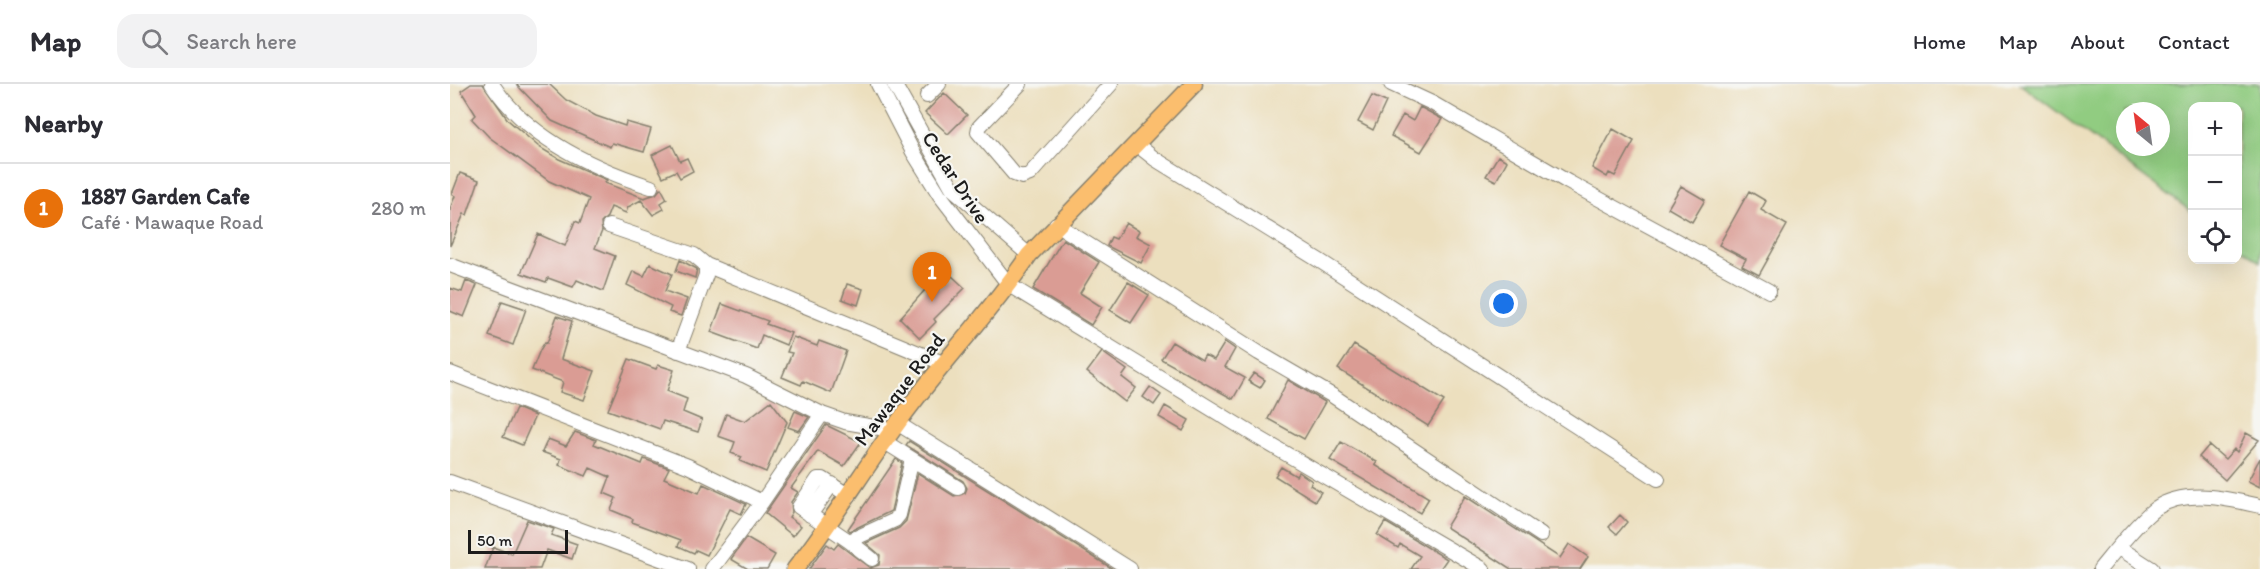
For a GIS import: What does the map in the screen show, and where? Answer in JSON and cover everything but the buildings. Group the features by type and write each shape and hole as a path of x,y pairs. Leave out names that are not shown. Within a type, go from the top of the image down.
{"main road":[{"name":"Mawaque Road","path":"795,569 849,496 892,432 1009,285 1029,255 1056,224 1194,84"}],"street":[{"path":"492,84 513,111 540,134 616,176 651,187"},
{"name":"Cedar Drive","path":"878,84 913,152 939,194 1009,285"},
{"name":"Cedar Drive","path":"894,84 953,189 1029,255"},
{"path":"927,96 939,84"},
{"path":"1020,84 979,127 978,132 1014,174 1022,177 1030,174 1111,84"},
{"path":"1391,84 1432,103 1568,182 1769,291"},
{"path":"1137,144 1155,159 1320,261 1658,479"},
{"path":"1056,224 1259,353 1333,396 1541,535"},
{"path":"609,226 694,255 706,265 945,364"},
{"path":"450,265 765,384 822,414 845,422 892,432 1130,569"},
{"path":"678,351 706,275 706,265"},
{"path":"1009,285 1259,438 1483,569"},
{"path":"450,372 688,466 762,502"},
{"path":"712,569 762,502 822,414"},
{"path":"892,432 912,459 958,488"},
{"path":"849,541 895,520 899,515 912,459"},
{"path":"450,482 688,569"},
{"path":"849,496 832,484 810,515 872,559"},
{"path":"2100,569 2157,507 2183,499 2204,497 2226,498 2260,506"},
{"path":"2118,547 2152,569"}],"green space":[{"path":"2020,84 2260,84 2260,262 2242,248 2242,102 2188,102 2188,209 2117,156 2170,156 2170,102 2116,102 2116,155"}],"place":[{"name":"1887 Garden Cafe","path":"932,302"}]}
